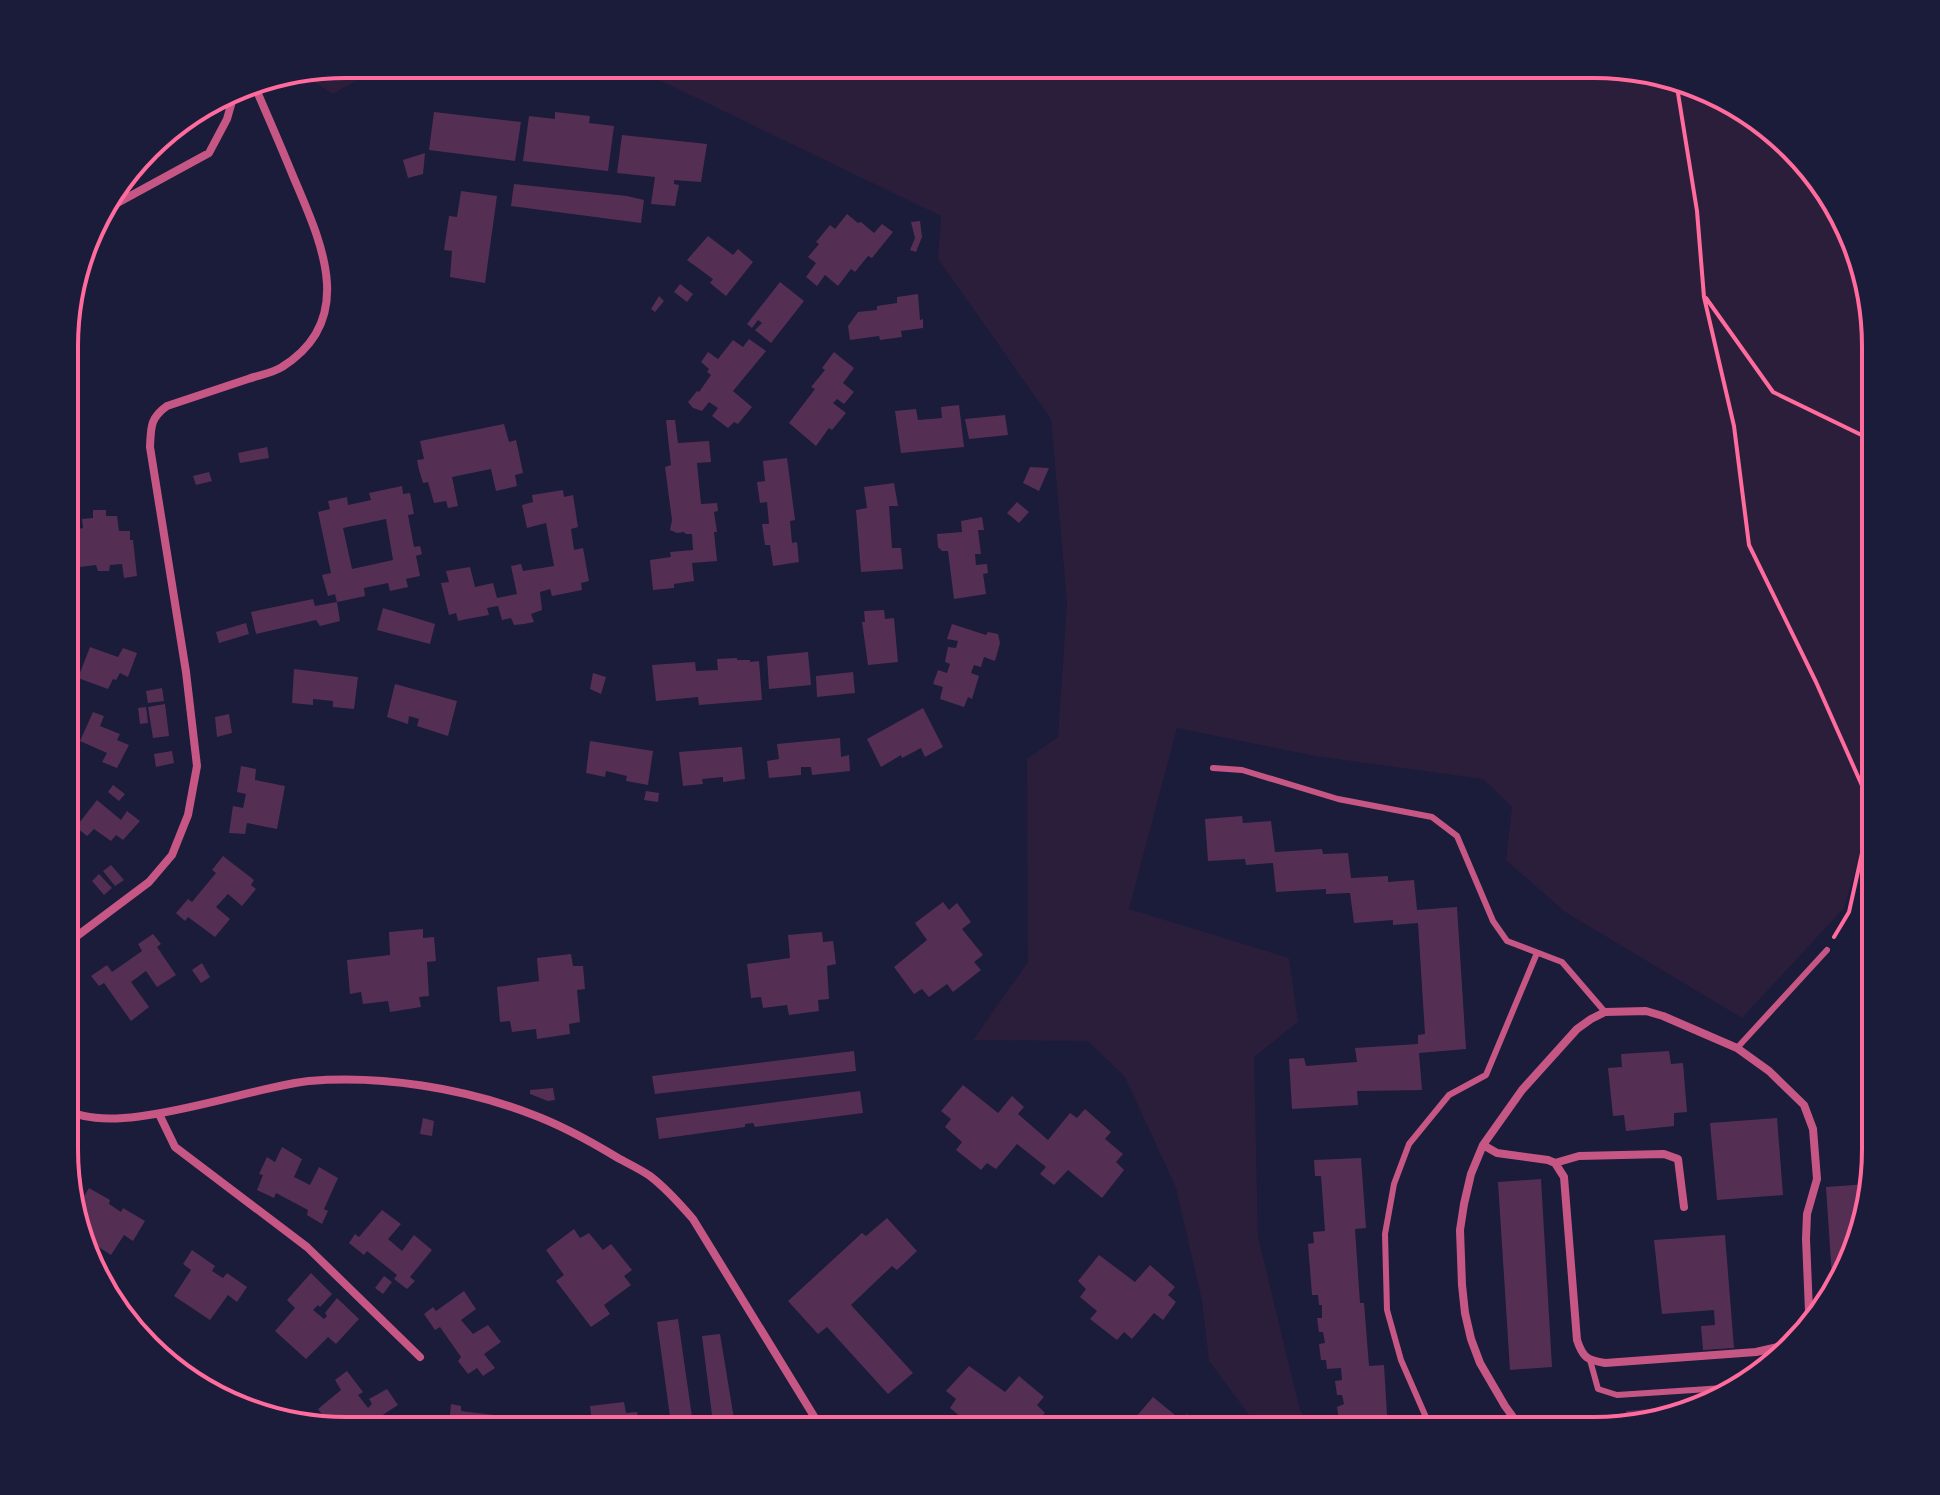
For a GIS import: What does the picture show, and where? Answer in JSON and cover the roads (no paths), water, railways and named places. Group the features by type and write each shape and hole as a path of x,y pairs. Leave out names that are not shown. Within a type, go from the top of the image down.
{"street":[{"path":"79,935 149,882 172,855 188,815 197,766 186,672 150,447 151,426 157,413 167,406 281,368 314,336 325,314 327,277 318,235 257,93"},
{"path":"120,201 209,153 231,104"},
{"path":"1513,1417 1480,1363 1465,1313 1460,1230 1464,1204 1471,1174 1483,1145 1522,1090 1577,1029 1605,1012 1646,1011 1737,1048 1769,1071 1804,1105 1813,1129 1817,1179 1807,1214 1809,1309"},
{"path":"79,1115 107,1119 159,1114 308,1081 370,1081 435,1088 533,1114 574,1133 650,1177 674,1198 693,1219 814,1416"},
{"path":"159,1114 175,1147 307,1247 420,1357"},
{"path":"1483,1145 1497,1153 1548,1160 1555,1163 1564,1177 1577,1340 1581,1353 1590,1360 1605,1363 1756,1352 1774,1348"},
{"path":"1555,1163 1579,1156 1664,1154 1678,1159 1684,1207"}],"lane":[{"path":"1213,768 1242,770 1338,799 1432,817 1457,836 1493,921 1507,941 1562,962 1605,1012"},
{"path":"1737,1048 1827,950"},
{"path":"1426,1417 1401,1360 1387,1310 1385,1234 1394,1184 1409,1144 1449,1095 1486,1075 1537,953"},
{"path":"1590,1360 1598,1389 1617,1395 1714,1389"}]}
